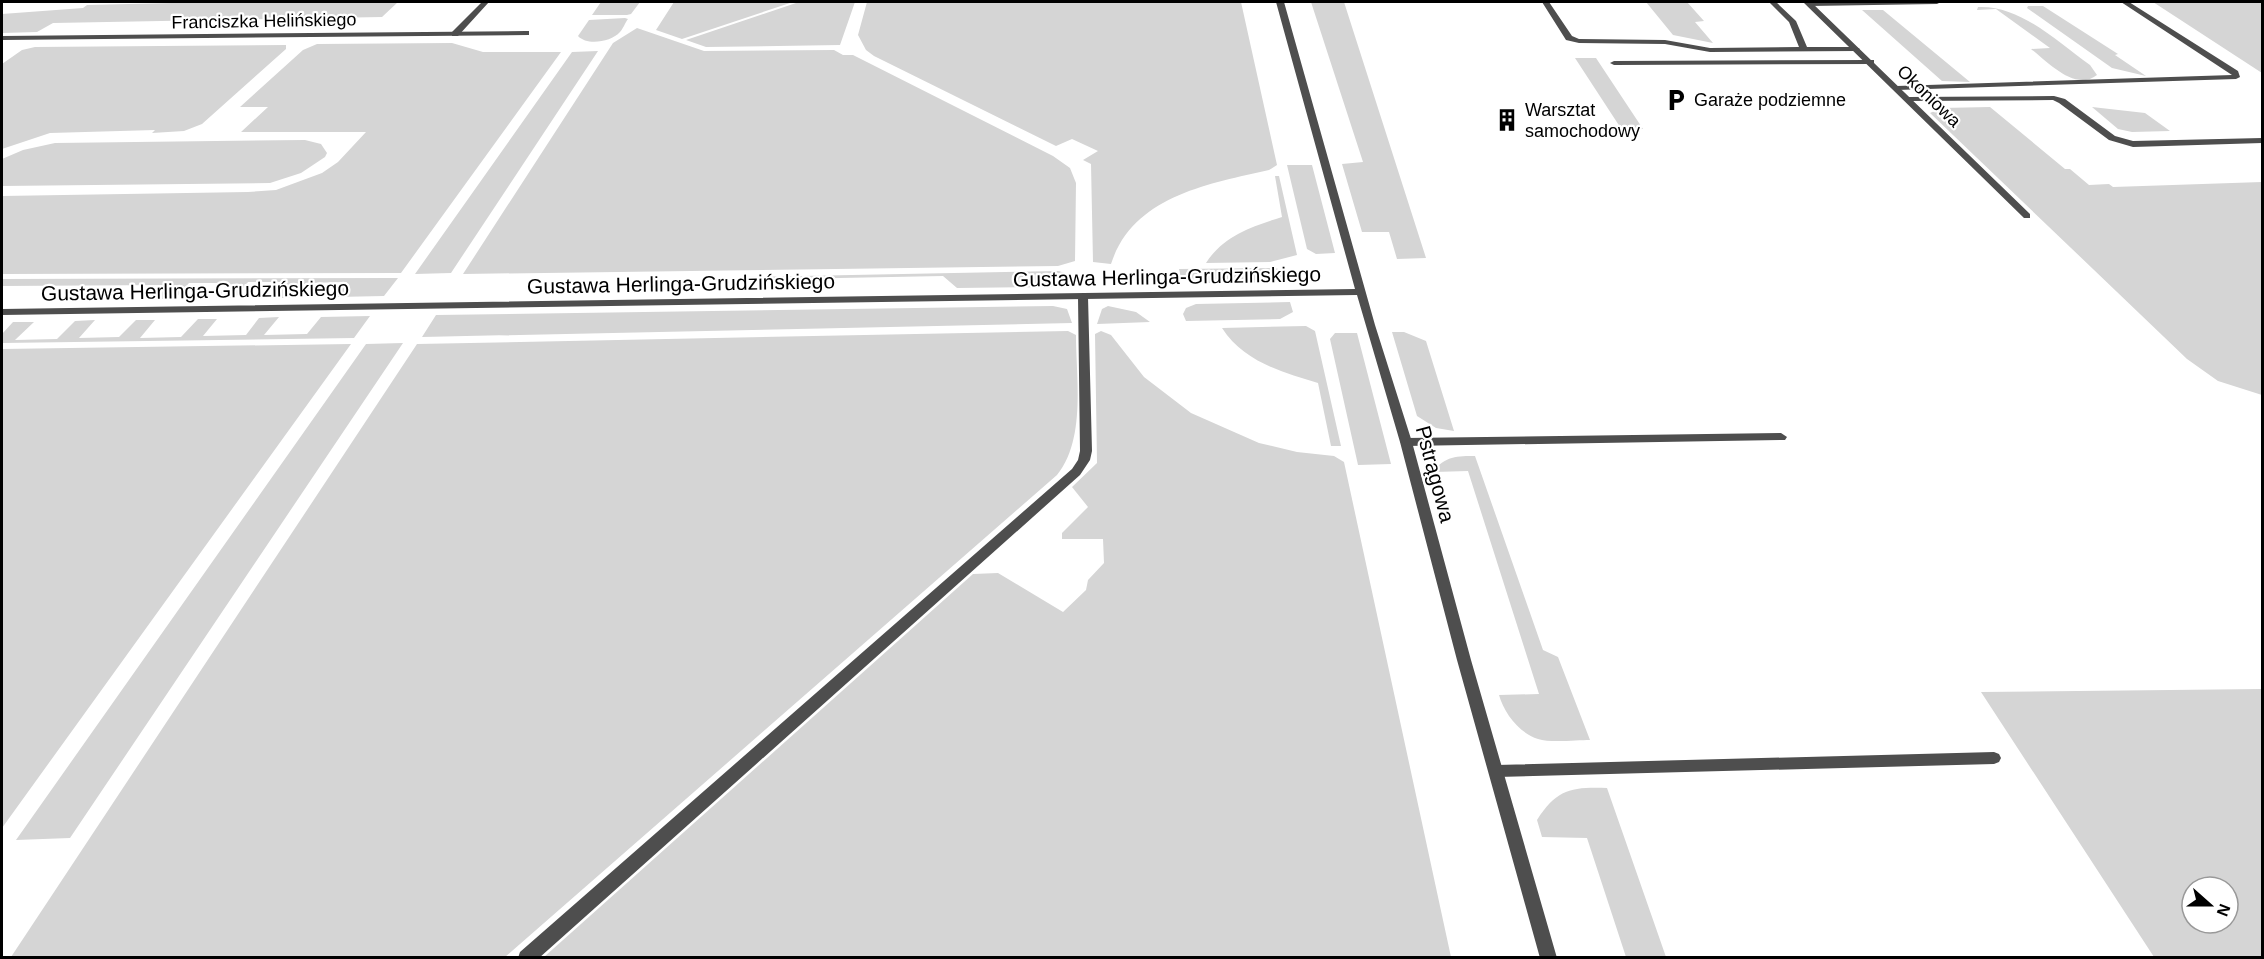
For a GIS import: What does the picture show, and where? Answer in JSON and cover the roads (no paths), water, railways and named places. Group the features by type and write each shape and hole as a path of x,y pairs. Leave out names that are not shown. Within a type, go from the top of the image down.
{"street":[{"path":"455,34 484,2"},
{"name":"Pstrągowa","path":"1280,2 1361,292 1406,442 1464,660 1549,957"},
{"path":"1546,2 1569,38 1579,42 1665,42 1710,51 1856,49"},
{"path":"1773,2 1792,21 1804,50"},
{"path":"1808,3 1937,2"},
{"path":"1897,88 2236,77 2235,74 2125,2"},
{"name":"Okoniowa","path":"1808,3 2027,216"},
{"name":"Franciszka Helińskiego","path":"2,38 526,33"},
{"path":"1614,63 1871,62"},
{"path":"1908,99 2054,98 2062,101 2112,138 2133,144 2262,141"},
{"name":"Gustawa Herlinga-Grudzińskiego","path":"2,312 1361,292"},
{"path":"526,957 1076,472 1084,460 1086,451 1083,297"},
{"path":"1406,442 1781,437"},
{"path":"1497,771 1994,758"}],"place":[{"name":"Garaże podziemne","path":"1676,100"},
{"name":"Warsztat samochodowy","path":"1507,120"}]}
